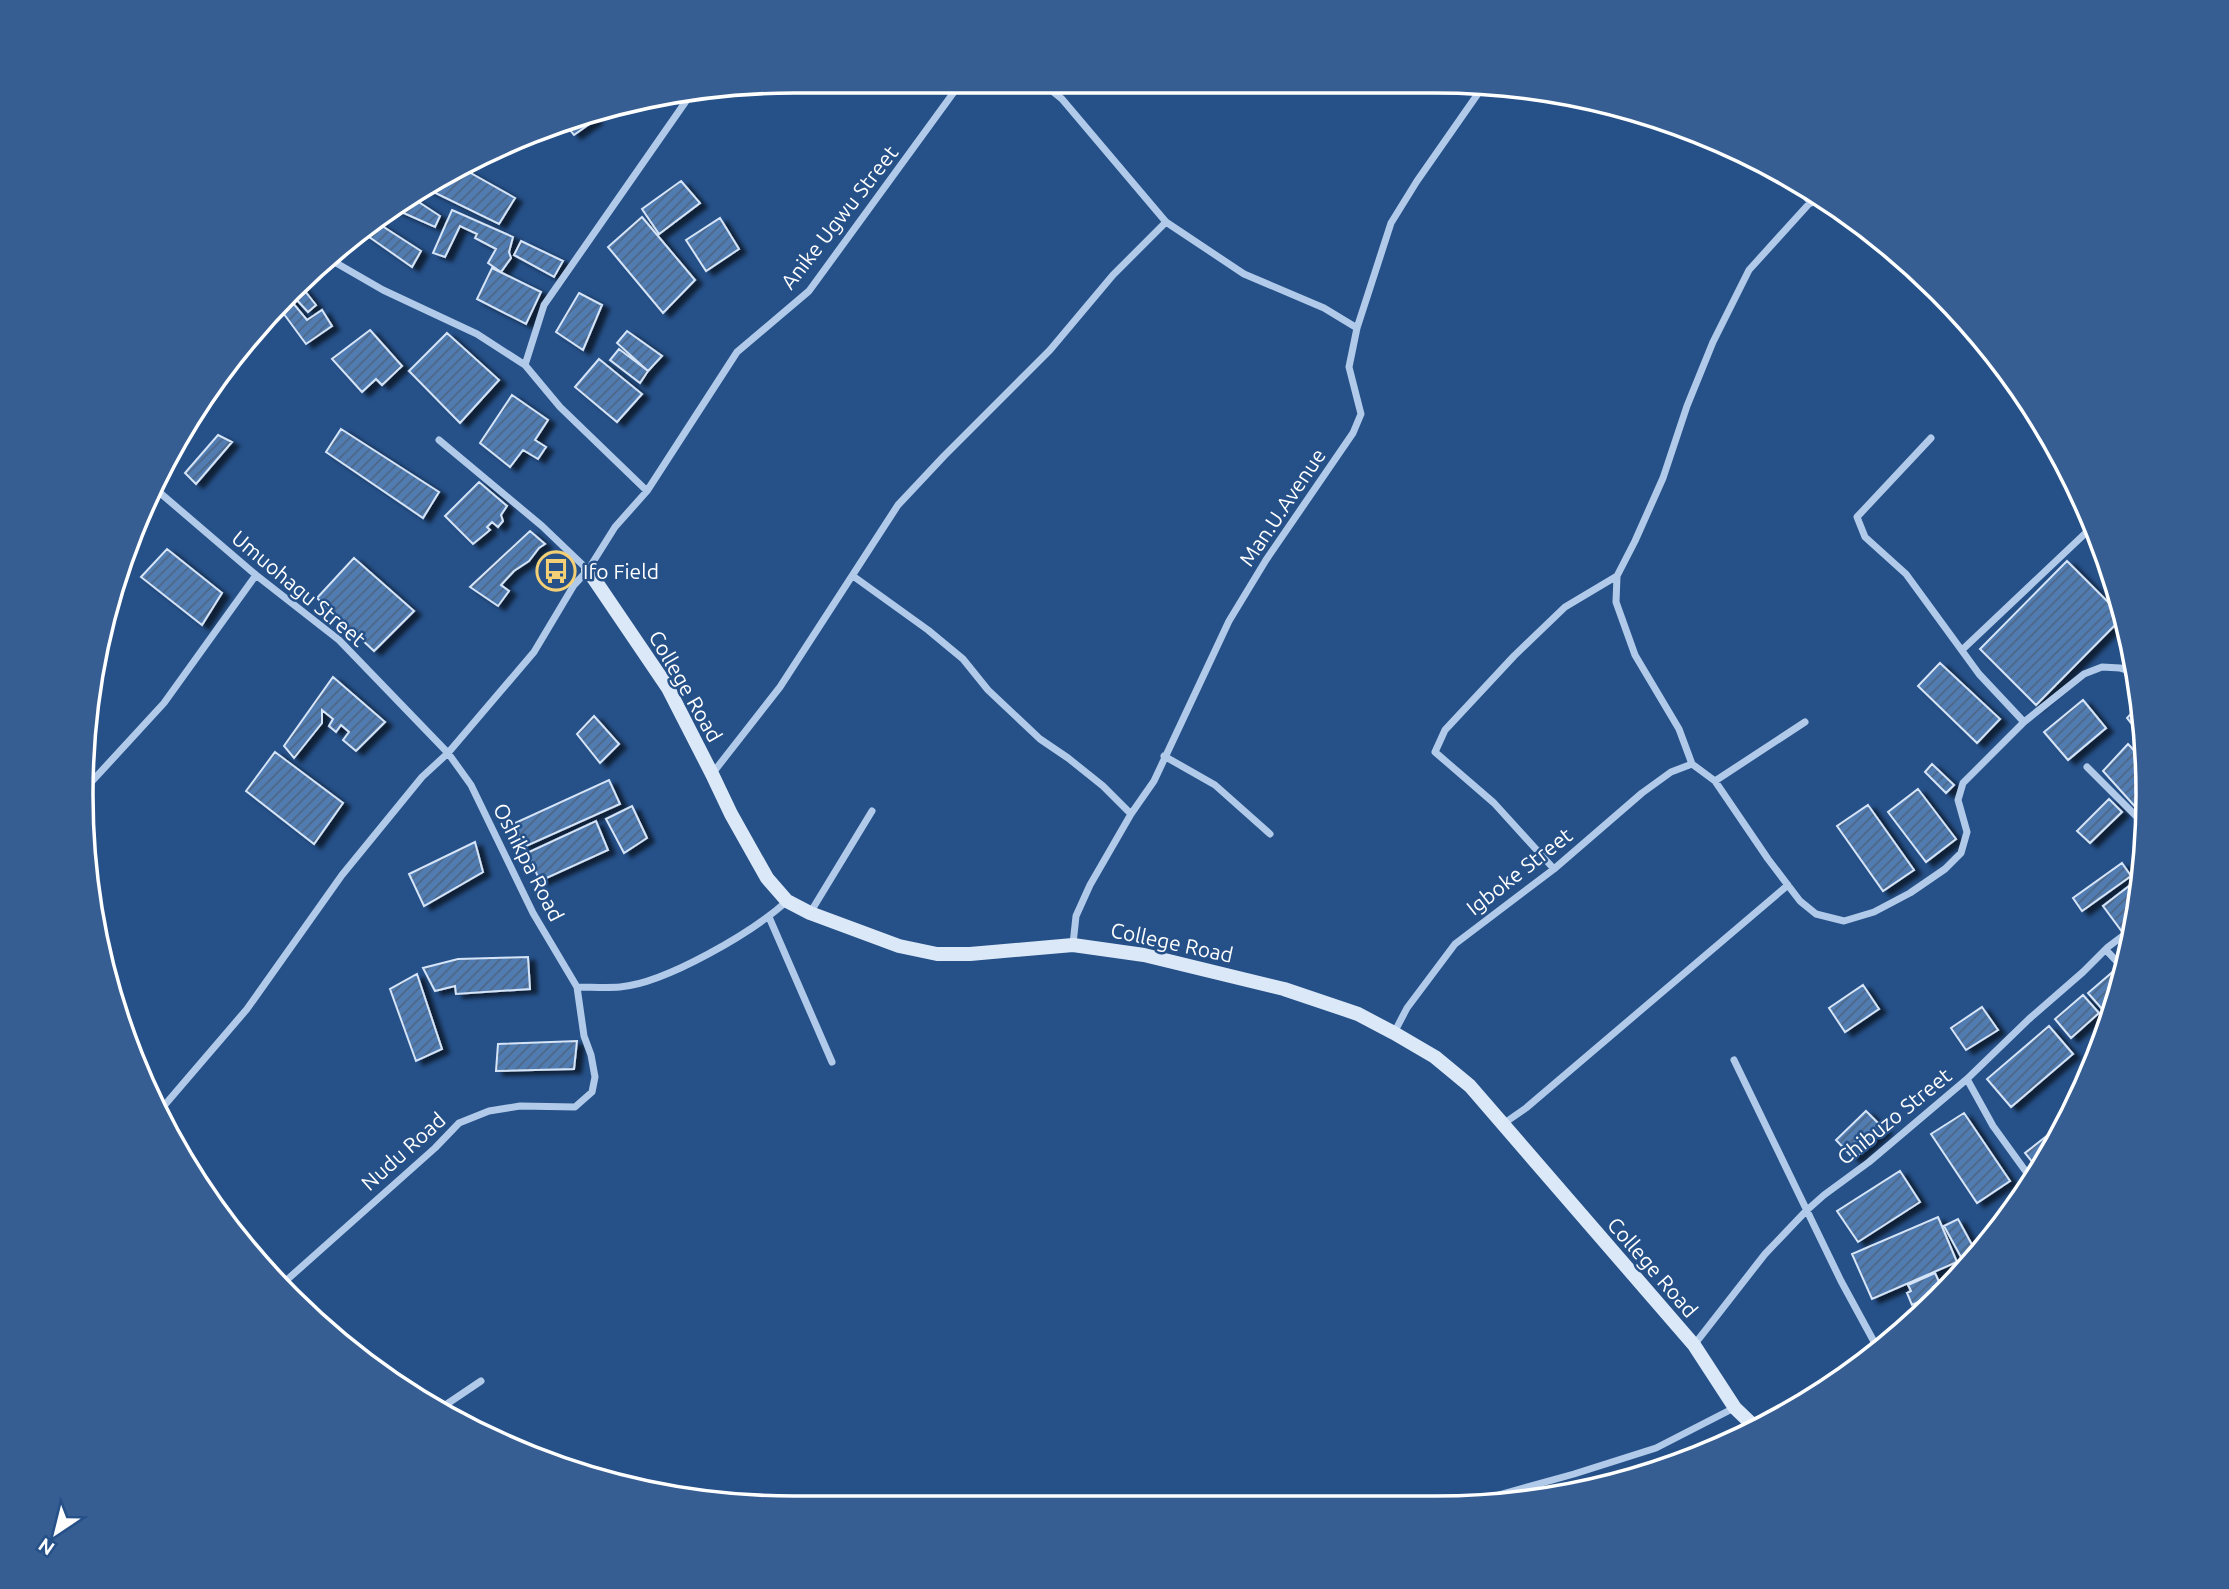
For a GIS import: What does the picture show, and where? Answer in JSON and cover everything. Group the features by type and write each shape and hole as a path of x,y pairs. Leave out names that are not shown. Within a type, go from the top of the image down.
{"main road":[{"name":"College Road","path":"588,570 667,688 730,814 761,867 787,901 810,913 899,946 937,954 970,954 1073,945 1144,954 1283,989 1358,1014 1394,1033 1435,1057 1470,1086 1694,1345 1735,1408 1749,1422"}],"street":[{"name":"Anike Ugwu Street","path":"165,1105 247,1009 342,875 422,777 448,753 534,652 574,585 588,570 615,527 647,491 737,352 809,291 953,93"},
{"path":"1055,93 1166,222 1244,274 1324,308 1357,328"},
{"name":"Man.U.Avenue","path":"1073,945 1076,916 1090,885 1131,814 1154,781 1229,621 1266,560 1353,433 1361,414 1349,367 1357,328 1391,223 1478,94"},
{"path":"525,365 544,305 686,102"},
{"path":"1811,203 1749,270 1713,342 1663,478 1617,576 1616,602 1635,655 1679,729 1692,764 1715,781 1800,901 1816,914 1844,921 1874,912 1910,893 1945,869 1961,853 1967,832 1958,800 1963,783 2025,722 2084,674 2102,667 2125,669"},
{"path":"712,774 780,687 898,505 1050,350 1113,275 1166,222"},
{"path":"337,263 383,290 477,334 525,365 560,407 647,491"},
{"path":"1931,438 1857,517 1865,537 1906,574 1979,674 2025,722"},
{"path":"439,440 542,526 588,570"},
{"name":"Umuohagu Street","path":"161,493 256,575 340,640 448,753"},
{"path":"1962,650 2086,533"},
{"path":"93,780 164,703 256,575"},
{"path":"853,576 963,659 988,690 1040,739 1077,765 1131,814"},
{"path":"1554,869 1494,803 1435,752 1445,730 1514,656 1565,607 1617,576"},
{"path":"1715,781 1805,722"},
{"name":"Oshikpa Road","path":"448,753 471,785 533,913 577,987"},
{"path":"1164,756 1215,785 1270,834"},
{"name":"Igboke Street","path":"1394,1033 1407,1008 1455,944 1554,869 1642,793 1671,772 1692,764"},
{"path":"2087,767 2136,815"},
{"path":"810,913 872,811"},
{"path":"1503,1124 1526,1108 1788,886"},
{"path":"577,987 622,987 660,976 720,947 769,917 787,901"},
{"path":"769,917 832,1062"},
{"name":"Chibuzo Street","path":"1694,1345 1765,1254 1806,1211 1870,1162 1967,1079 2029,1018 2121,938"},
{"path":"2106,950 2116,960"},
{"name":"Nudu Road","path":"287,1279 435,1148 459,1122 489,1111 520,1106 575,1107 592,1092 595,1077 584,1036 577,987"},
{"path":"1734,1060 1841,1282 1874,1341"},
{"path":"1967,1079 1993,1126 2026,1171"},
{"path":"447,1404 481,1381"},
{"path":"1511,1492 1656,1448 1735,1408"}],"building":[{"path":"589,124 574,135 570,130"},
{"path":"470,173 515,198 499,224 435,193"},
{"path":"681,181 700,203 659,234 642,209"},
{"path":"419,202 440,216 435,227 403,213"},
{"path":"452,210 513,237 509,252 511,258 501,272 488,263 496,249 475,238 477,234 460,226 445,257 433,253"},
{"path":"642,217 695,280 663,313 608,247"},
{"path":"720,218 739,249 706,271 686,240"},
{"path":"383,227 421,251 412,267 369,237"},
{"path":"521,241 563,261 554,277 514,255"},
{"path":"492,268 541,292 526,324 477,299"},
{"path":"305,291 316,305 308,312 297,300"},
{"path":"579,293 602,305 583,350 556,332"},
{"path":"293,303 307,320 322,310 332,326 306,344 284,314"},
{"path":"370,330 402,366 382,385 376,379 362,392 332,359"},
{"path":"627,331 662,356 648,371 617,343"},
{"path":"447,333 499,380 460,423 409,371"},
{"path":"619,349 648,371 640,383 610,360"},
{"path":"599,359 642,394 617,422 575,387"},
{"path":"512,395 548,420 535,440 546,447 538,459 523,450 510,467 480,443"},
{"path":"341,429 439,492 423,518 326,452"},
{"path":"218,435 232,442 196,484 185,473"},
{"path":"479,482 507,506 501,515 503,521 498,527 492,522 487,527 490,530 473,544 445,516"},
{"path":"530,531 545,544 501,585 509,591 498,606 470,587"},
{"path":"167,549 222,593 202,625 141,577"},
{"path":"354,558 414,611 374,651 317,598"},
{"path":"2067,561 2109,603 2115,625 2036,705 1980,649"},
{"path":"1940,663 2000,719 1977,743 1918,686"},
{"path":"333,677 385,722 356,751 343,740 349,732 341,725 336,732 329,726 333,719 322,710 322,723 294,758 284,746"},
{"path":"2083,700 2106,728 2068,760 2044,732"},
{"path":"594,716 619,744 600,763 577,734"},
{"path":"2128,744 2135,751 2136,807 2103,771"},
{"path":"275,752 343,803 314,844 246,791"},
{"path":"1932,764 1954,785 1946,793 1925,772"},
{"path":"609,780 620,804 524,847 513,824"},
{"path":"1918,789 1956,839 1926,862 1888,812"},
{"path":"2109,799 2122,812 2090,843 2077,831"},
{"path":"1868,805 1914,870 1883,891 1837,826"},
{"path":"632,806 647,838 624,853 606,819"},
{"path":"596,821 608,850 540,881 527,853"},
{"path":"475,842 483,872 424,906 409,874"},
{"path":"2122,863 2131,876 2082,911 2073,898"},
{"path":"2130,885 2123,933 2103,906"},
{"path":"528,957 530,989 456,994 455,986 435,991 423,968 458,959"},
{"path":"2113,971 2102,1009 2088,993"},
{"path":"417,974 442,1049 416,1061 390,989"},
{"path":"1863,985 1879,1009 1845,1032 1829,1008"},
{"path":"2083,995 2099,1013 2071,1038 2055,1019"},
{"path":"1982,1007 1998,1030 1966,1050 1951,1028"},
{"path":"2049,1026 2073,1054 2011,1107 1987,1079"},
{"path":"577,1041 574,1069 496,1071 498,1044"},
{"path":"1866,1111 1885,1130 1854,1159 1836,1140"},
{"path":"1964,1113 2010,1181 1977,1203 1931,1134"},
{"path":"2047,1136 2032,1161 2025,1153"},
{"path":"1900,1171 1920,1202 1858,1242 1837,1211"},
{"path":"1938,1217 1957,1262 1872,1299 1852,1254"},
{"path":"1958,1219 1972,1245 1961,1258 1944,1226"},
{"path":"1935,1273 1939,1282 1919,1302 1912,1305 1907,1293 1911,1291 1908,1285"}],"place":[{"name":"Ifo Field","path":"556,571"}]}
